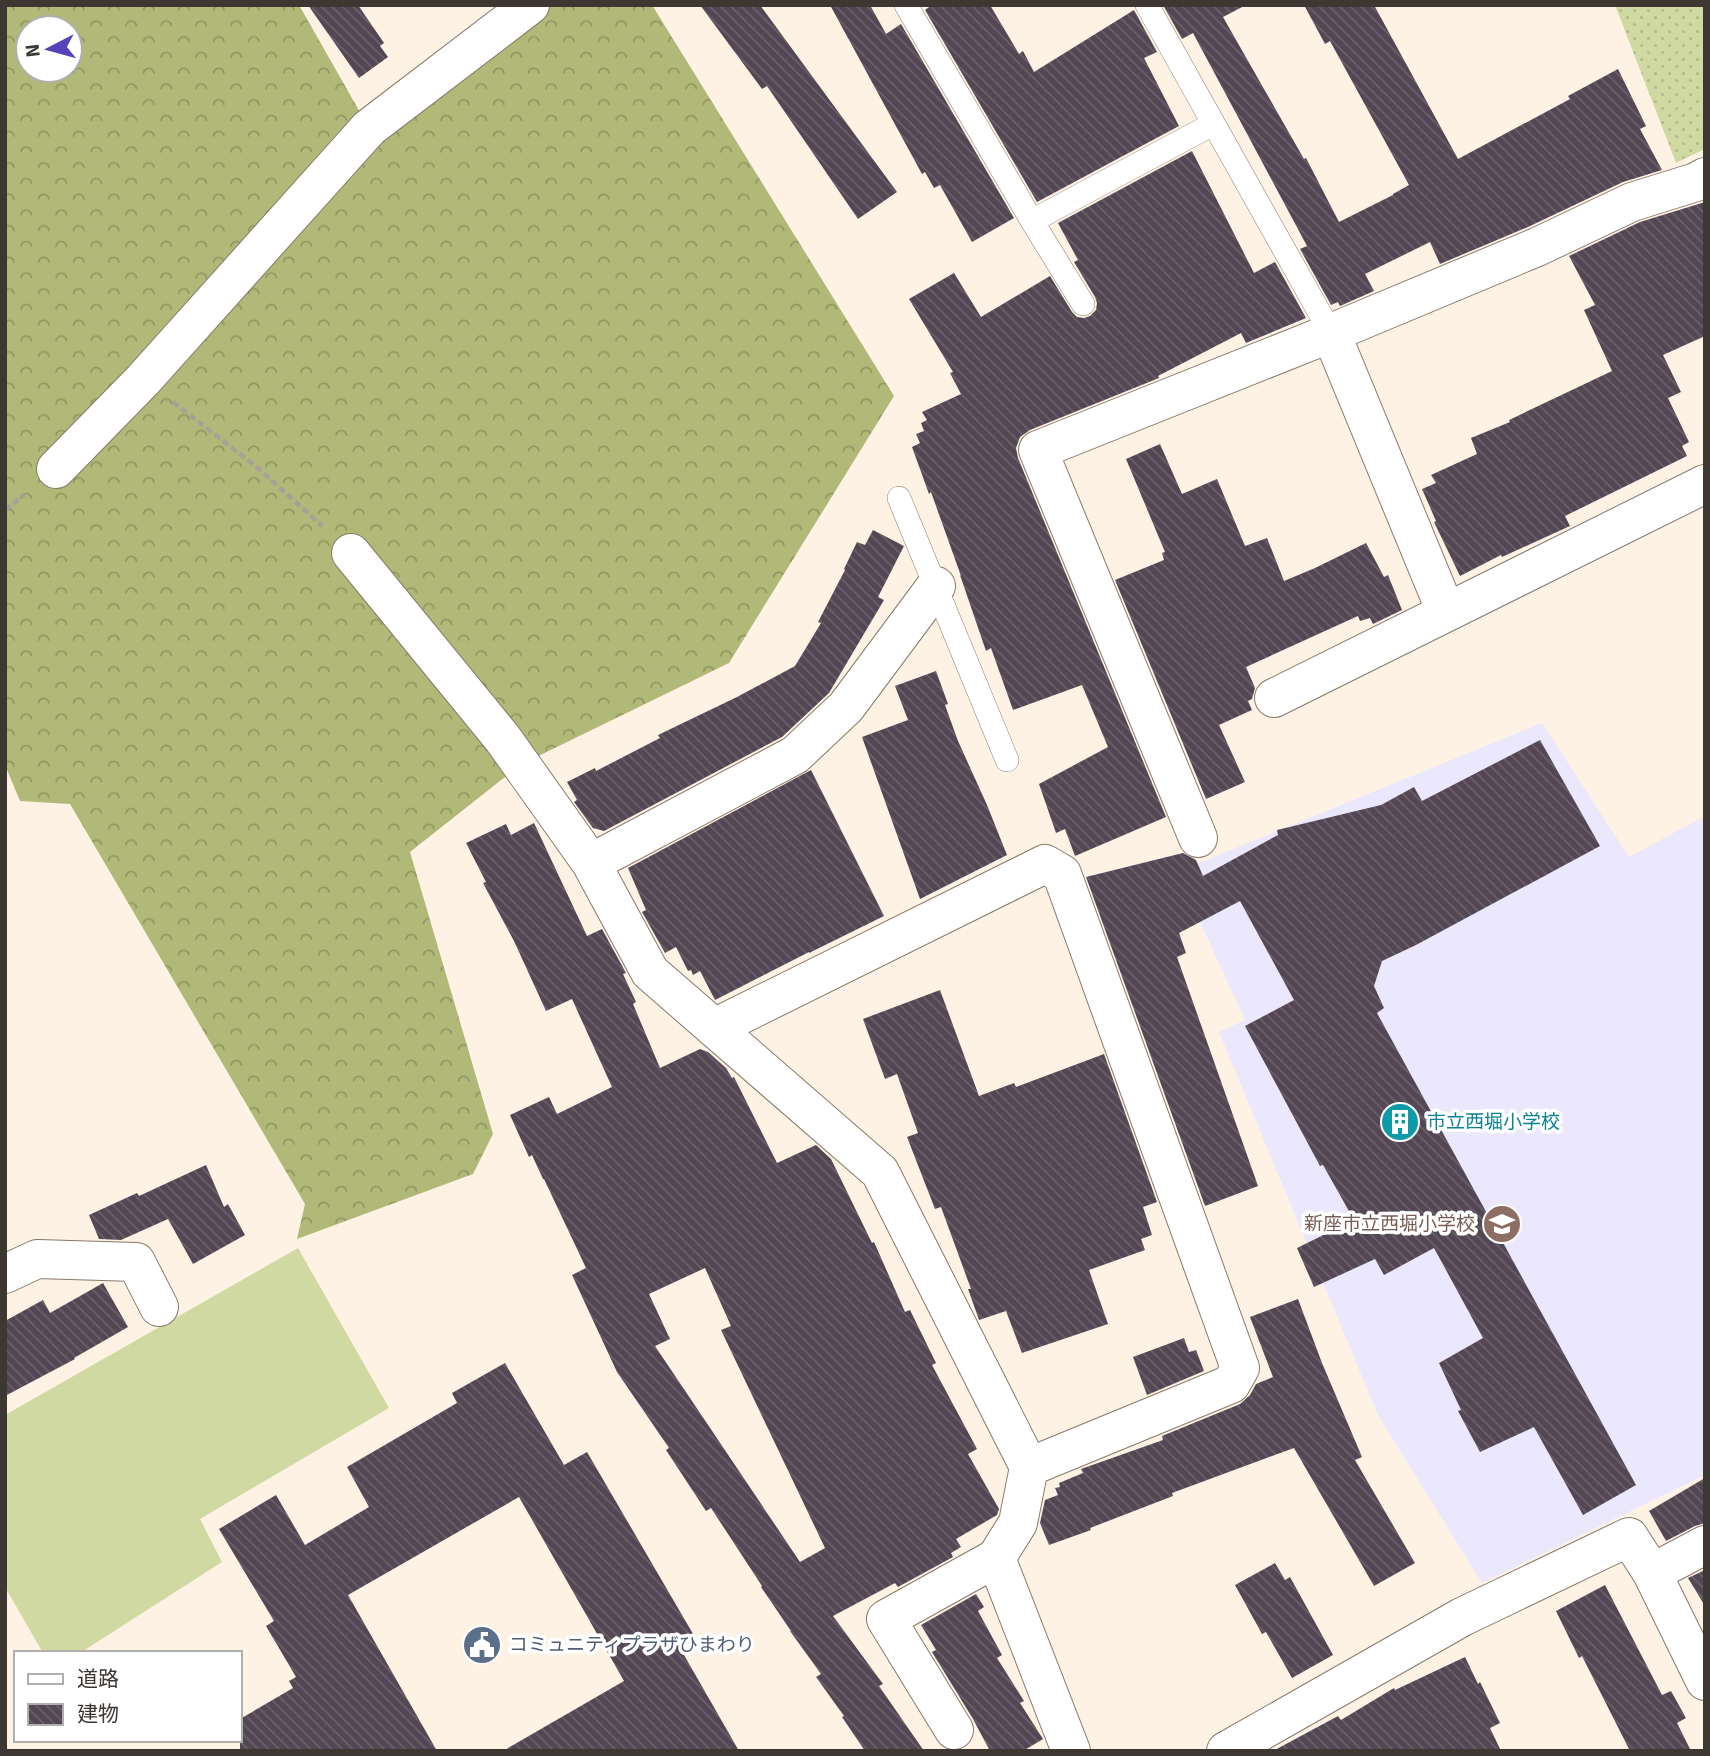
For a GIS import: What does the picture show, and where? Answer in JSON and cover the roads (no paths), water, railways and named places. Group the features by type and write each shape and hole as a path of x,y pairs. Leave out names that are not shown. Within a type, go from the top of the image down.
{"street":[{"path":"56,469 143,380 369,128 530,5"},
{"path":"1198,838 1038,450 1537,247 1632,202 1705,177"},
{"path":"1331,333 1447,612"},
{"path":"1274,698 1705,484"},
{"path":"351,553 503,739 591,863 650,972 880,1172 1029,1466 1018,1523 996,1558 886,1619 954,1730"},
{"path":"591,863 796,755 846,707 936,586"},
{"path":"714,1028 1045,864 1062,874 1240,1368 1231,1384 1029,1466"},
{"path":"5,1274 37,1259 136,1262 159,1307"},
{"path":"1226,1751 1462,1617 1629,1537 1652,1573 1705,1681"},
{"path":"1652,1573 1705,1545"},
{"path":"996,1558 1071,1751"}],"lane":[{"path":"906,5 1083,304"},
{"path":"1147,5 1331,333"},
{"path":"1032,221 1213,124"},
{"path":"899,498 1007,760"}],"place":[{"name":"市立西堀小学校","path":"1400,1122"},
{"name":"新座市立西堀小学校","path":"1502,1224"},
{"name":"コミュニティプラザひまわり","path":"482,1645"}]}
